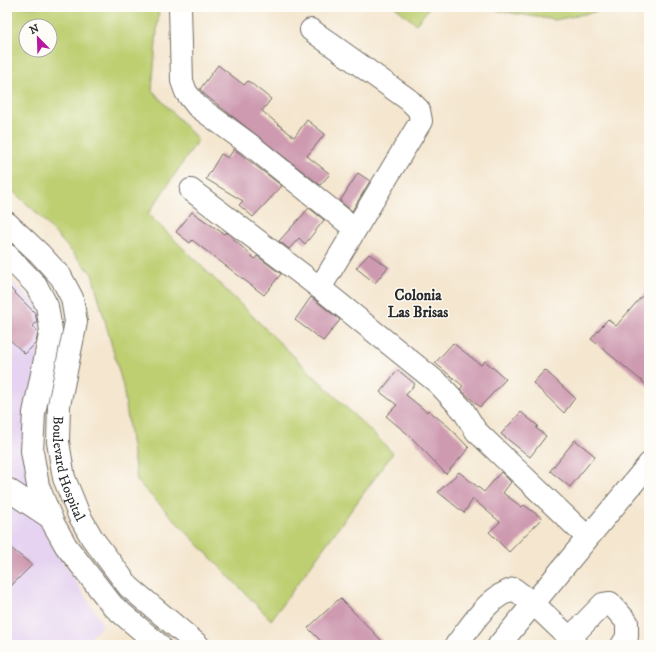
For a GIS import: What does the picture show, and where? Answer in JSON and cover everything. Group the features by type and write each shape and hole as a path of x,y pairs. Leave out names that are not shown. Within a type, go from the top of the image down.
{"street":[{"path":"180,7 182,81 186,92 197,106 253,147 355,229"},
{"path":"311,30 409,100 419,110 420,121 320,288"},
{"path":"190,190 320,288 439,384 463,410 476,431 587,537"},
{"name":"Boulevard Hospital","path":"7,223 40,254 61,277 72,298 76,322 59,405 58,442 64,478 79,515 92,538 129,587 198,645"},
{"name":"Boulevard Hospital","path":"7,255 36,285 47,306 51,330 34,413 32,451 38,486 51,518 66,546 113,606 159,645"},
{"path":"7,483 35,468"},
{"path":"500,645 587,537 646,473"},
{"path":"7,489 51,518"},
{"path":"456,645 494,598 504,592 514,589 534,604 574,641 603,604 610,603 620,613 626,622 627,637 622,645"}],"shaded area":[{"path":"7,276 42,311 30,488 48,539 103,624 84,645 7,645"}],"green space":[{"path":"7,7 159,7 152,90 198,140 148,214 393,453 271,620 137,481 123,386 92,274 36,212 7,186"},
{"path":"395,7 430,7 416,24"},
{"path":"476,7 618,7 555,20"}],"building":[{"path":"218,65 244,85 248,81 271,99 262,111 294,137 307,120 325,134 307,156 330,174 320,185 204,94 200,89"},
{"path":"234,149 282,186 253,217 239,205 243,201 206,179 221,154 228,158"},
{"path":"358,173 370,181 352,211 340,201"},
{"path":"309,208 324,220 305,244 299,238 289,249 279,241"},
{"path":"192,212 224,234 226,232 255,259 257,256 281,274 264,295 192,240 190,243 176,232"},
{"path":"369,254 388,267 375,283 356,268"},
{"path":"7,285 35,313 37,322 33,326 38,332 36,343 25,354 7,337"},
{"path":"649,288 649,387 591,339 608,319 616,326"},
{"path":"311,297 340,320 323,341 295,320"},
{"path":"453,343 481,365 485,361 506,379 480,407 460,389 463,386 435,363"},
{"path":"398,370 415,384 406,395 449,427 469,448 446,474 410,436 386,416 397,405 380,392"},
{"path":"545,370 575,398 564,413 533,383"},
{"path":"521,412 538,426 536,428 546,436 530,457 501,434"},
{"path":"575,440 595,456 570,487 550,471"},
{"path":"459,472 484,492 501,472 511,482 503,493 522,507 524,505 542,518 509,552 489,532 500,522 473,499 464,513 438,492"},
{"path":"7,545 32,565 7,590"},
{"path":"340,598 386,645 325,645 308,628"}],"district":[{"name":"Colonia Las Brisas","path":"418,304"}]}
